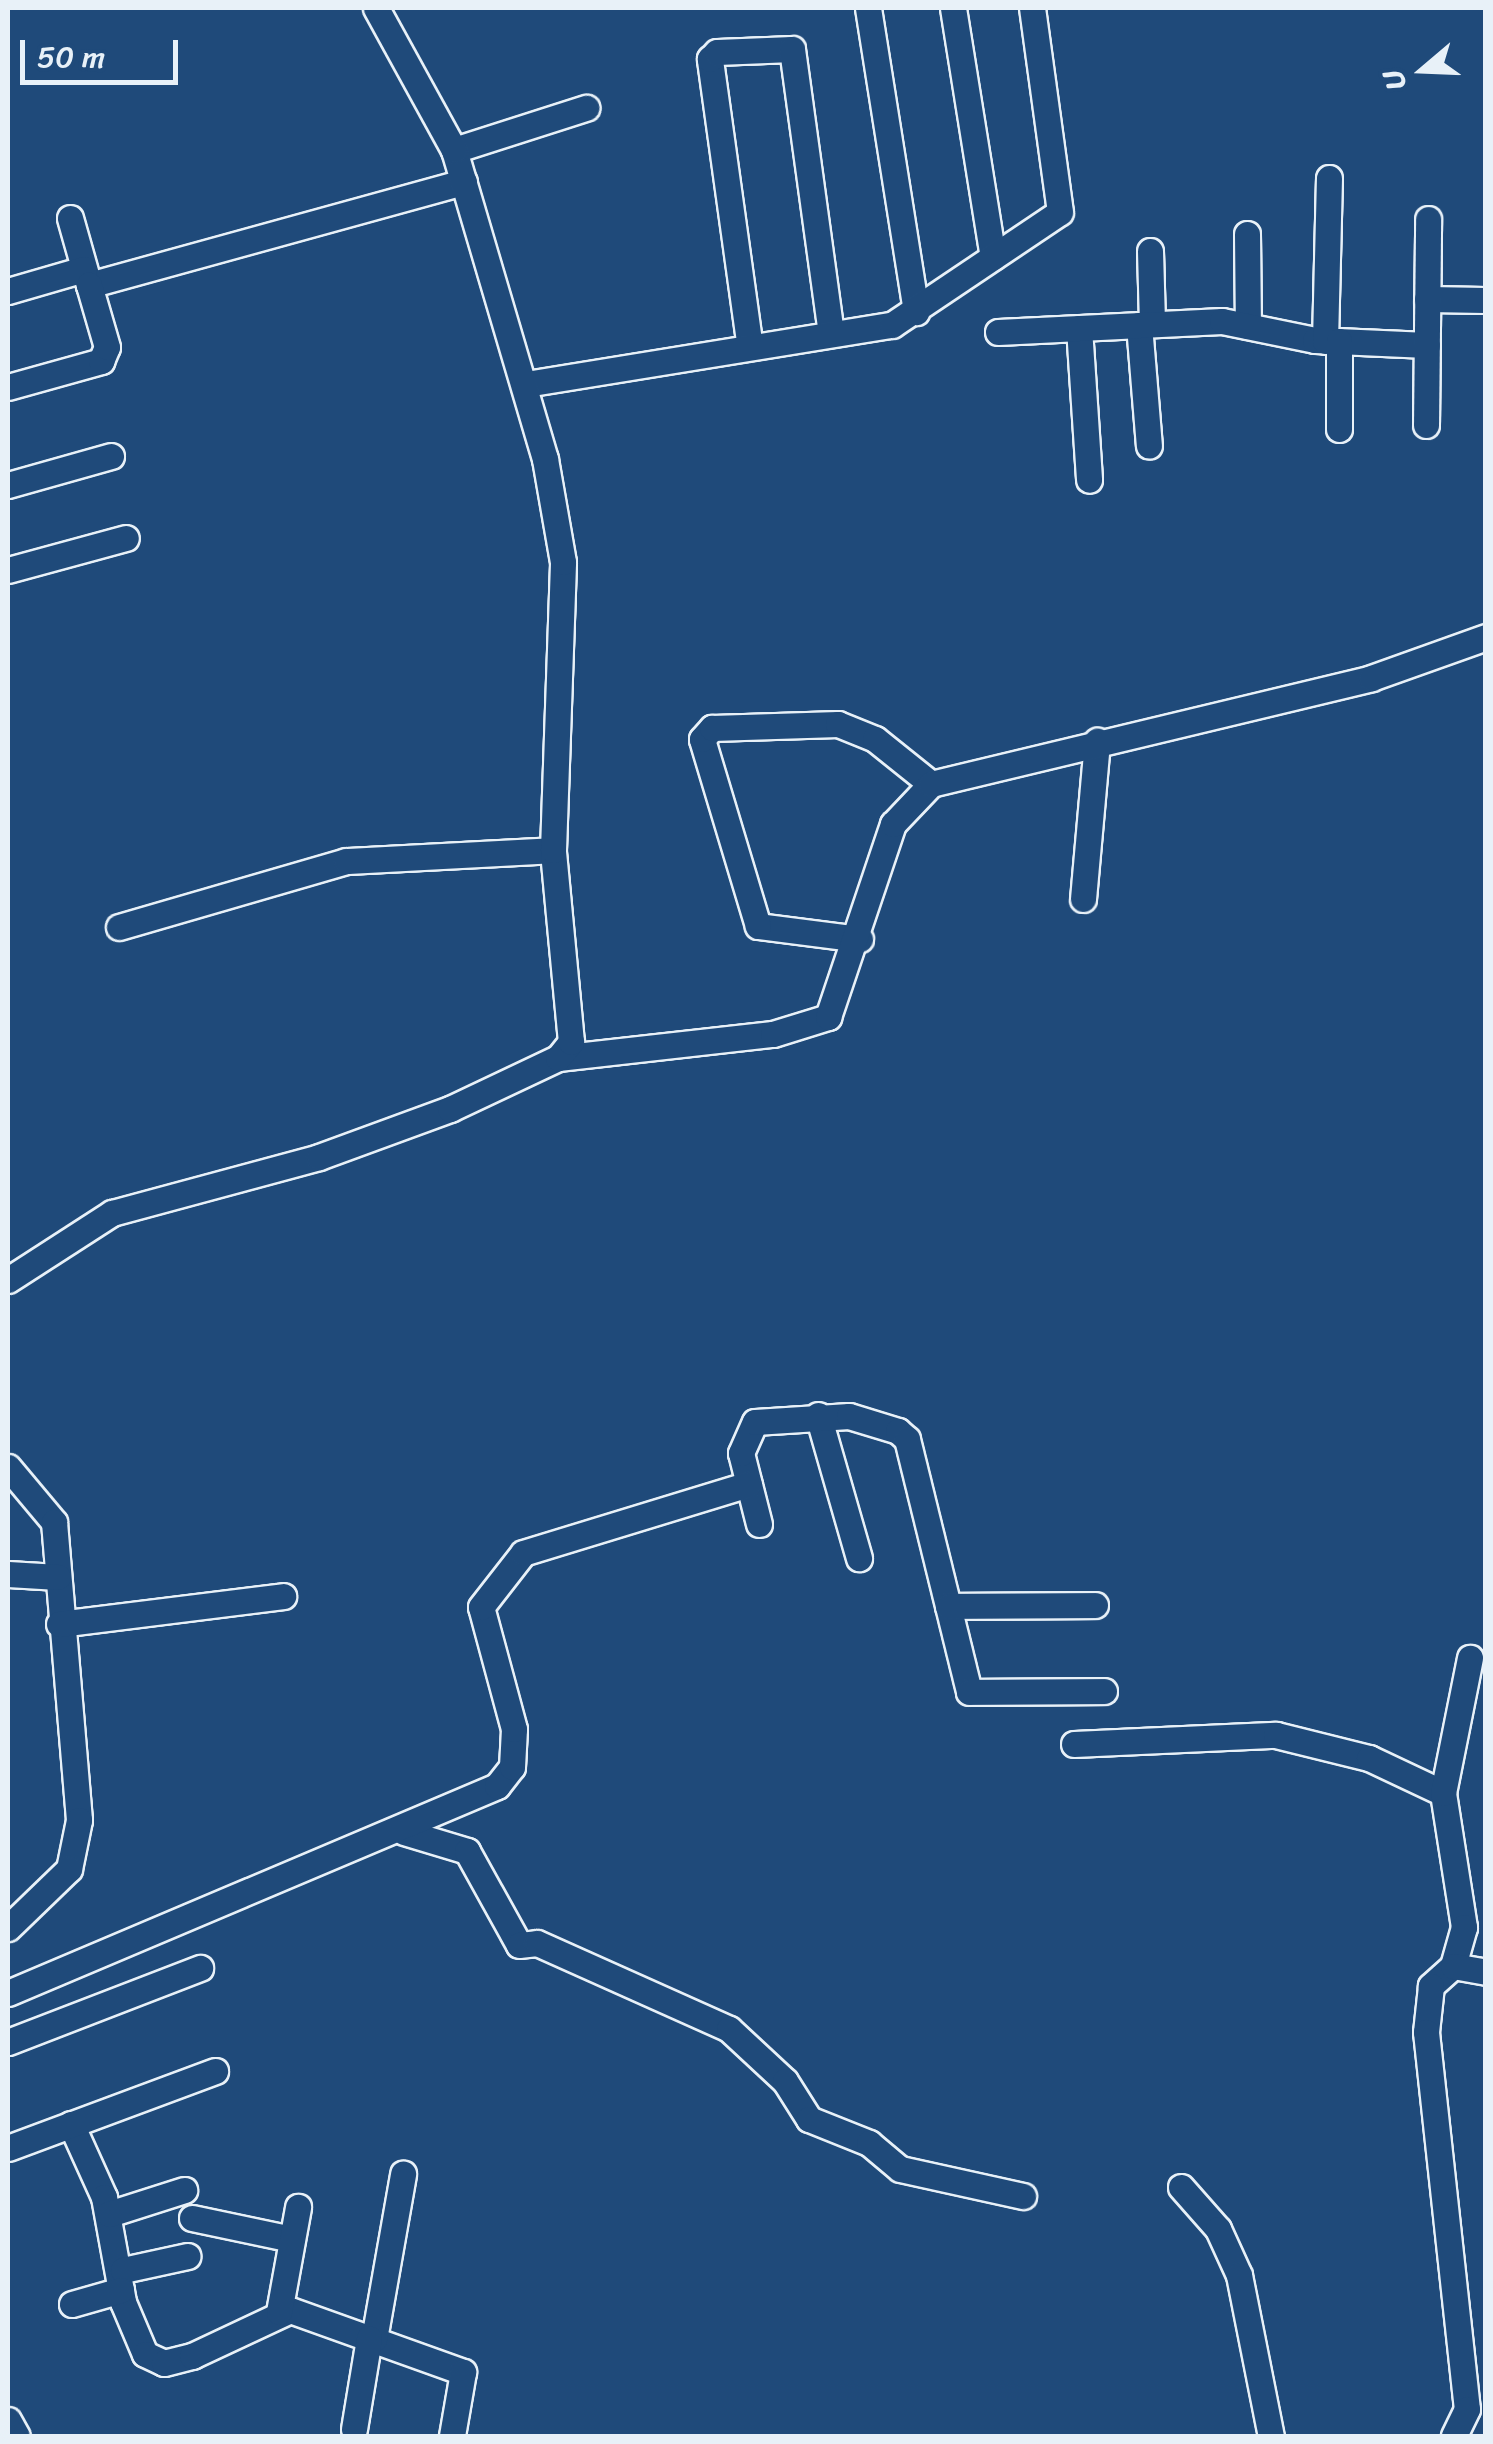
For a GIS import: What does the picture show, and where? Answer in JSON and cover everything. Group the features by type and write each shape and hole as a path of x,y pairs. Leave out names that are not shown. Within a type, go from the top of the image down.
{"street":[{"path":"376,8 454,150 526,384 562,562 553,850 570,1042 558,1058"},
{"path":"868,8 916,312"},
{"path":"952,8 992,257"},
{"path":"526,384 748,342 892,325 1060,212 1032,8"},
{"path":"748,342 710,59 733,50 792,49 832,333"},
{"path":"454,150 586,108"},
{"path":"1329,178 1338,429"},
{"path":"8,291 86,277 464,182"},
{"path":"8,386 101,361 107,347 70,218"},
{"path":"1426,425 1428,219"},
{"path":"1247,234 1248,326"},
{"path":"1149,446 1145,324 1150,251"},
{"path":"1427,299 1486,300"},
{"path":"998,332 1145,324 1248,326 1332,341 1427,345"},
{"path":"1079,328 1089,480"},
{"path":"8,485 111,456"},
{"path":"8,570 126,538"},
{"path":"8,1280 74,1233 151,1197 319,1157 558,1058 804,1028 838,1004 892,824 931,784 1371,678 1486,637"},
{"path":"860,940 758,926 702,738 712,728 838,724 876,739 931,784"},
{"path":"1083,899 1097,741"},
{"path":"119,927 346,861 553,850"},
{"path":"818,1415 859,1558"},
{"path":"760,1524 742,1436 755,1422 818,1415 850,1416 907,1438 969,1692 1104,1691"},
{"path":"8,1467 47,1504 58,1577 74,1851 52,1891 8,1928"},
{"path":"8,1993 287,1870 404,1832 497,1786 512,1767 514,1728 481,1608 523,1554 749,1484"},
{"path":"8,1574 58,1577"},
{"path":"58,1624 283,1596"},
{"path":"948,1606 1096,1605"},
{"path":"1454,2436 1467,2410 1426,2032 1431,1986 1453,1966 1464,1896 1443,1793 1470,1658"},
{"path":"1074,1744 1276,1735 1369,1758 1443,1793"},
{"path":"404,1832 466,1851 519,1945 538,1943 729,2030 785,2081 809,2119 869,2143 900,2169 1023,2196"},
{"path":"1453,1966 1486,1972"},
{"path":"8,2042 200,1968"},
{"path":"8,2148 215,2071"},
{"path":"71,2124 109,2214 139,2346 155,2361 234,2341 279,2312 298,2207"},
{"path":"354,2430 403,2174"},
{"path":"1180,2187 1218,2229 1239,2275 1271,2436"},
{"path":"109,2214 184,2190"},
{"path":"192,2218 292,2239"},
{"path":"72,2304 187,2256"},
{"path":"279,2312 372,2339 463,2372 452,2436"},
{"path":"8,2420 17,2436"}]}
